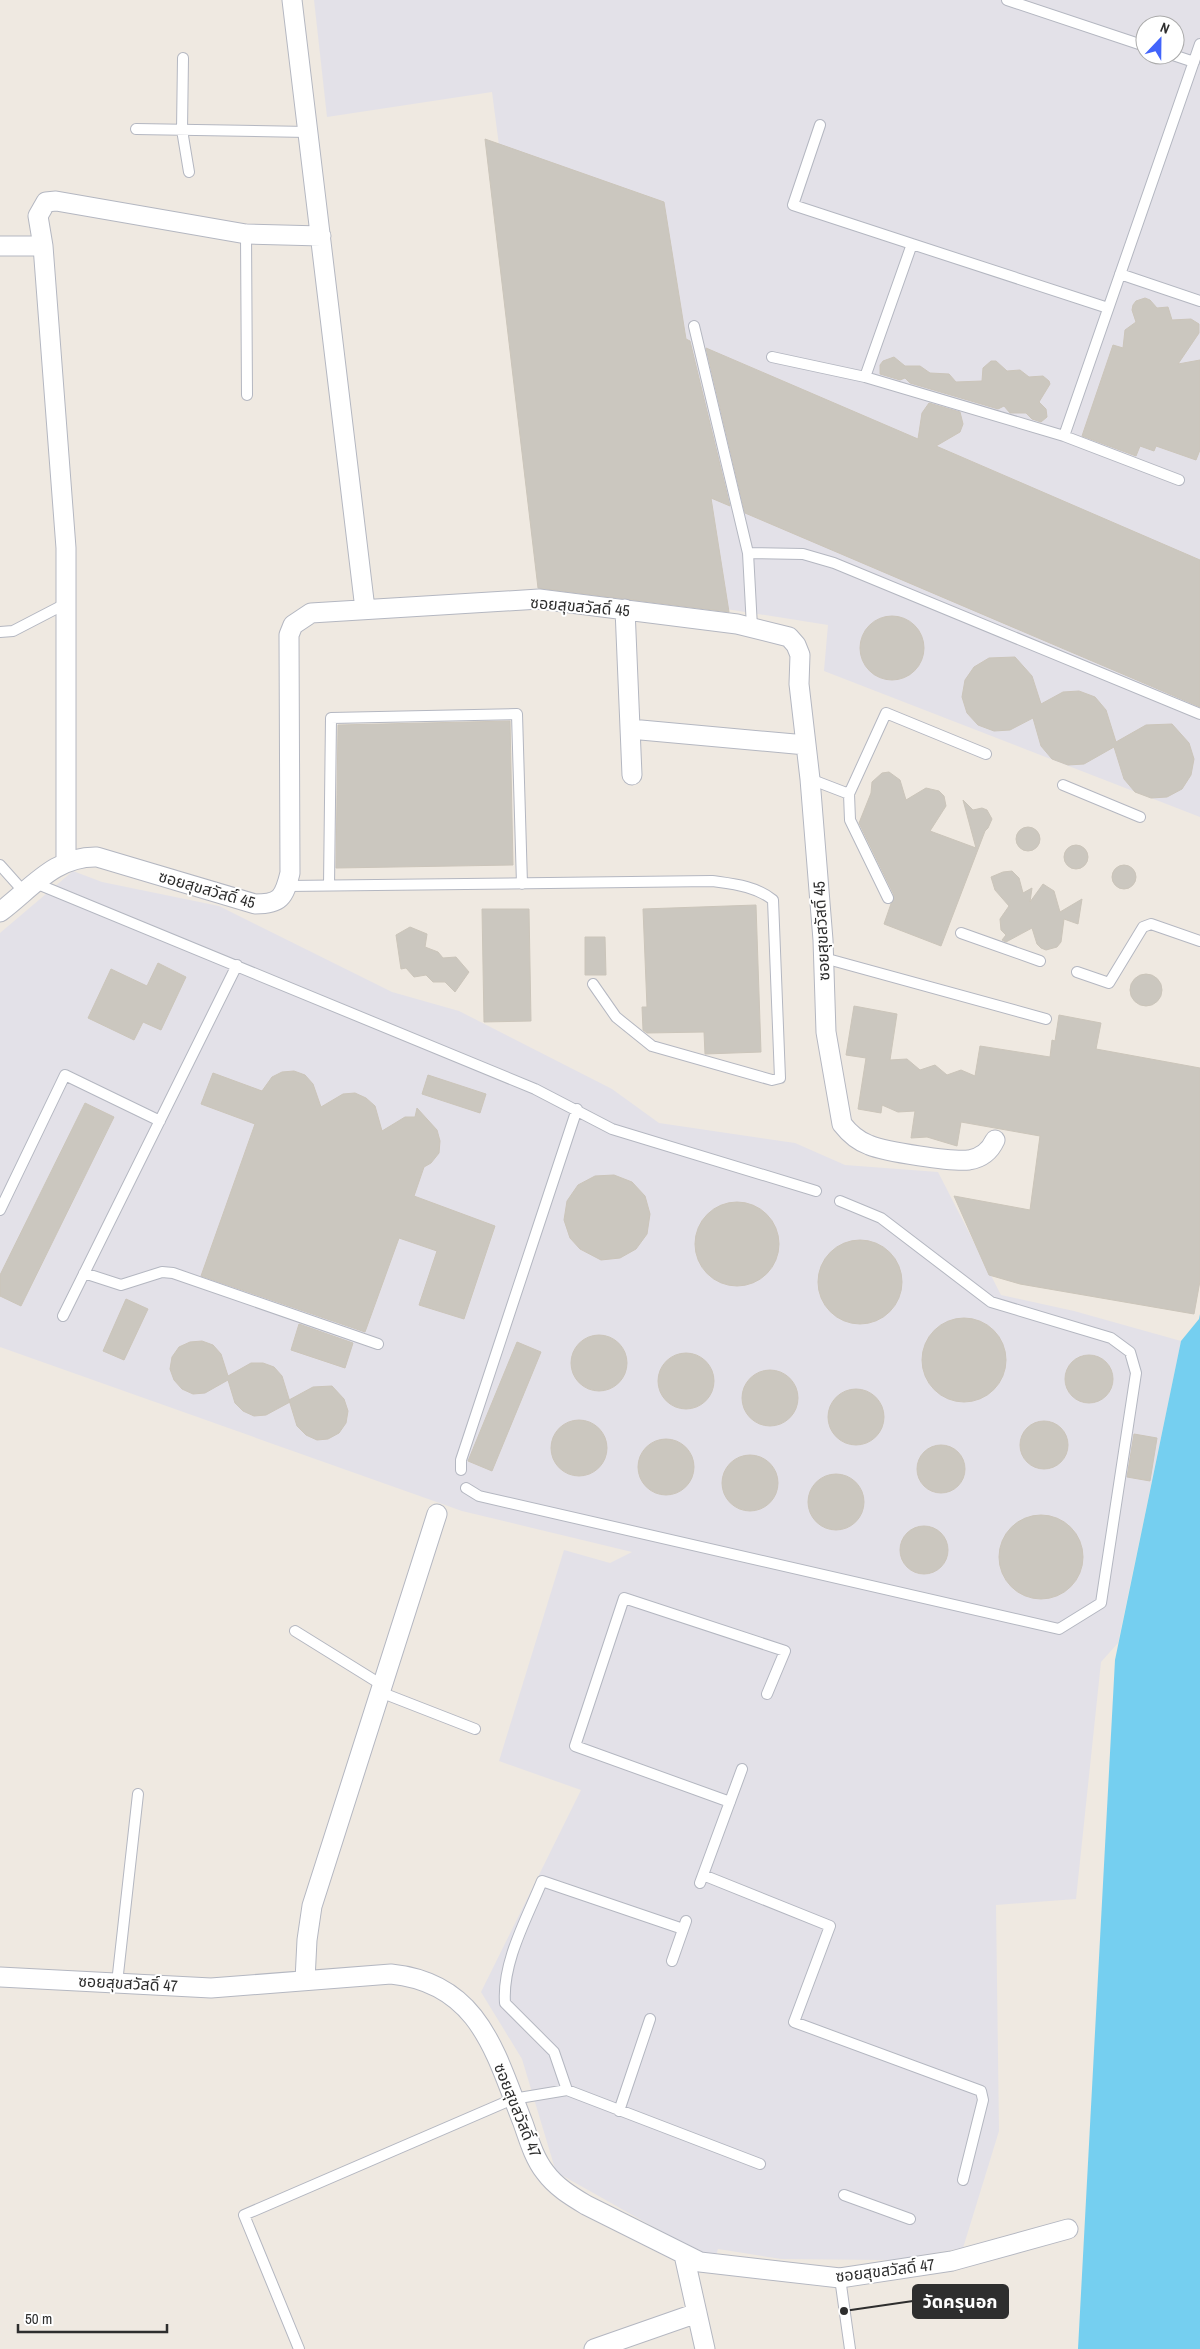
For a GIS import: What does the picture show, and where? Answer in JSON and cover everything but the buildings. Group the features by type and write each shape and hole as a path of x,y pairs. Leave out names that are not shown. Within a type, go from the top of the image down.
{"street":[{"path":"292,0 365,609"},
{"path":"66,861 66,548 43,246 38,216 46,202 56,201 246,234 320,236"},
{"path":"0,246 43,246"},
{"name":"ซอยสุขสวัสดิ์ 45","path":"0,912 66,861 82,856 97,857 255,904 272,904 280,897 287,886 290,857 289,635 293,625 311,612 539,599 752,627 789,637 796,645 800,655 799,684 810,779 824,958 827,1040 842,1124 850,1134 868,1145 886,1150 968,1160 982,1155 991,1148 995,1140"},
{"path":"625,609 632,775"},
{"path":"630,729 806,744"},
{"path":"305,1980 307,1940 312,1906 437,1514"},
{"name":"ซอยสุขสวัสดิ์ 47","path":"0,1977 211,1988 391,1974 410,1976 446,1990 481,2025 495,2052 536,2158 554,2182 569,2195 586,2205 700,2262 840,2278 952,2261 1068,2229"},
{"path":"684,2254 705,2349"},
{"path":"594,2349 697,2313"}],"lane":[{"path":"1007,0 1135,43"},
{"path":"1064,436 1200,44"},
{"path":"183,58 182,130 188,172"},
{"path":"1185,59 1194,62"},
{"path":"820,125 793,205 1108,308"},
{"path":"136,128 308,132"},
{"path":"246,234 247,395"},
{"path":"865,377 912,244"},
{"path":"1120,274 1200,301"},
{"path":"694,326 748,553 752,627"},
{"path":"772,357 865,377 1064,436 1179,480"},
{"path":"748,553 803,554 834,563 1200,714"},
{"path":"0,632 13,631 67,603"},
{"path":"888,898 850,820 849,794 886,713 986,754"},
{"path":"328,886 331,718 518,714 522,884"},
{"path":"810,779 849,794"},
{"path":"1063,785 1140,817"},
{"path":"0,865 30,888 237,965 535,1089 577,1109 612,1129 816,1191"},
{"path":"287,886 712,881 739,885 763,892 773,900 780,1078 772,1080 652,1046 616,1017 593,984"},
{"path":"1077,972 1109,983 1143,927 1151,924 1200,941"},
{"path":"961,933 1040,961"},
{"path":"824,958 1046,1019"},
{"path":"63,1316 237,965"},
{"path":"0,1210 65,1074 160,1121"},
{"path":"461,1470 460,1460 577,1109"},
{"path":"466,1488 479,1496 1058,1629 1101,1603 1136,1373 1130,1352 1110,1338 991,1302 880,1218 840,1201"},
{"path":"84,1273 121,1285 162,1272 172,1273 378,1344"},
{"path":"730,1802 575,1746 624,1598 785,1651 767,1694"},
{"path":"295,1630 381,1688 474,1729"},
{"path":"742,1769 702,1879 830,1926 794,2022 981,2091 982,2100 963,2180"},
{"path":"117,1983 138,1794"},
{"path":"567,2090 554,2052 505,2003 504,1991 512,1954 542,1881 685,1925 672,1960"},
{"path":"618,2112 650,2020"},
{"path":"299,2349 244,2215 513,2099 567,2090 618,2112 760,2164"},
{"path":"844,2194 910,2219"},
{"path":"840,2278 850,2349"}],"shaded area":[{"path":"314,0 1200,0 1200,817 824,671 828,625 556,582 492,92 327,117"},
{"path":"73,871 102,882 219,906 392,992 459,1011 612,1089 659,1123 795,1143 845,1165 938,1172 1001,1295 1074,1311 1181,1341 1118,1643 1101,1662 1076,1899 996,1905 999,2131 963,2248 892,2260 781,2259 718,2249 714,2261 556,2172 522,2059 481,1992 581,1790 499,1761 564,1550 610,1563 632,1552 462,1511 0,1347 0,933"}],"water":[{"path":"1200,1314 1200,2349 1078,2349 1115,1660 1181,1341 1199,1319"}],"place":[{"name":"วัดครุนอก","path":"844,2311"}]}
